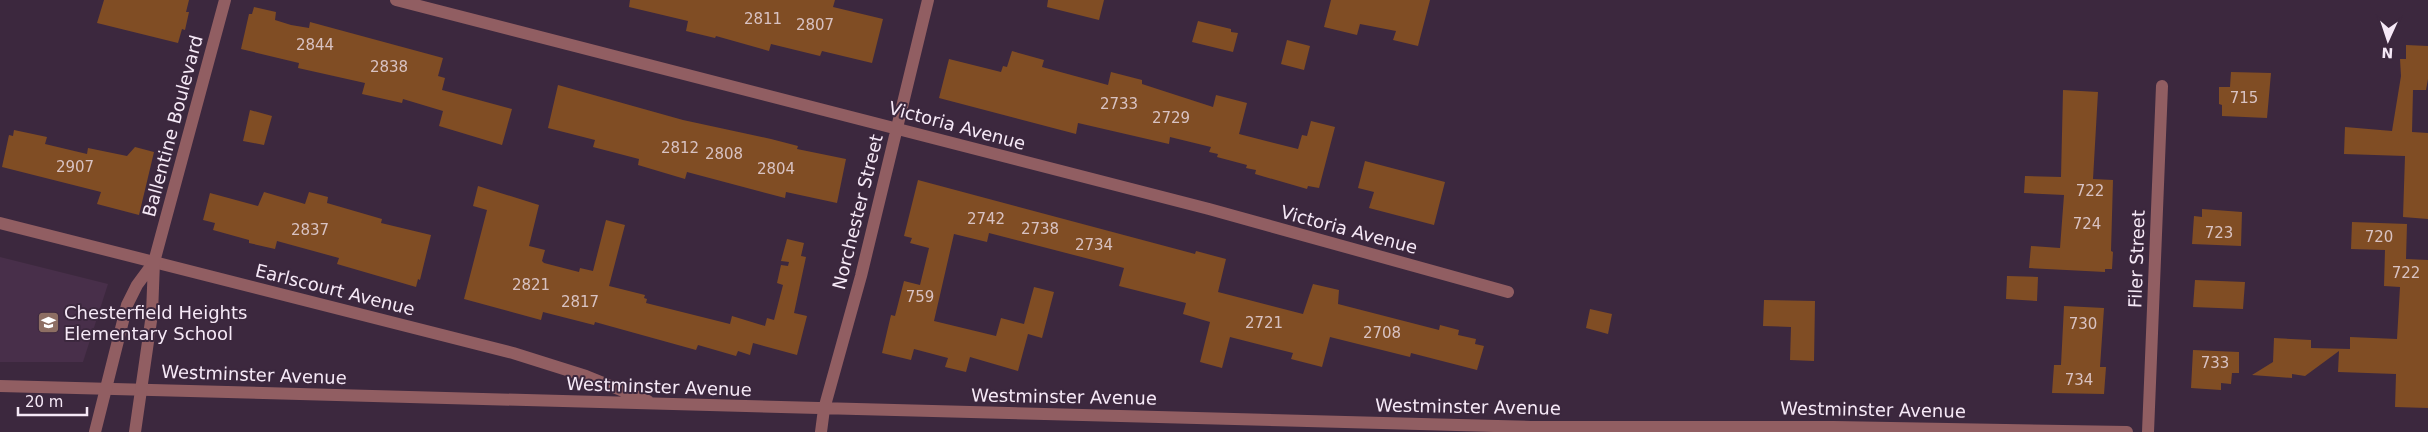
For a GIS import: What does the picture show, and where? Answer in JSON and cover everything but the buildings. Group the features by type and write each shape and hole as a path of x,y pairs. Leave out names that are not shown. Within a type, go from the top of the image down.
{"street":[{"name":"Ballentine Boulevard","path":"135,432 152,314 154,262 225,0"},
{"name":"Victoria Avenue","path":"396,0 1218,212 1508,292"},
{"name":"Norchester Street","path":"821,432 824,409 861,276 928,0"},
{"name":"Filer Street","path":"2148,432 2162,86"},
{"name":"Earlscourt Avenue","path":"0,223 513,353 586,376 657,404"},
{"name":"Ballentine Boulevard","path":"95,432 127,305 137,284 154,262"},
{"name":"Westminster Avenue","path":"0,386 1531,427 1834,427 2126,432"}],"shaded area":[{"name":"Chesterfield Heights Elementary School","path":"0,257 108,284 83,362 0,362"}],"place":[{"name":"Chesterfield Heights Elementary School","path":"48,323"}]}
